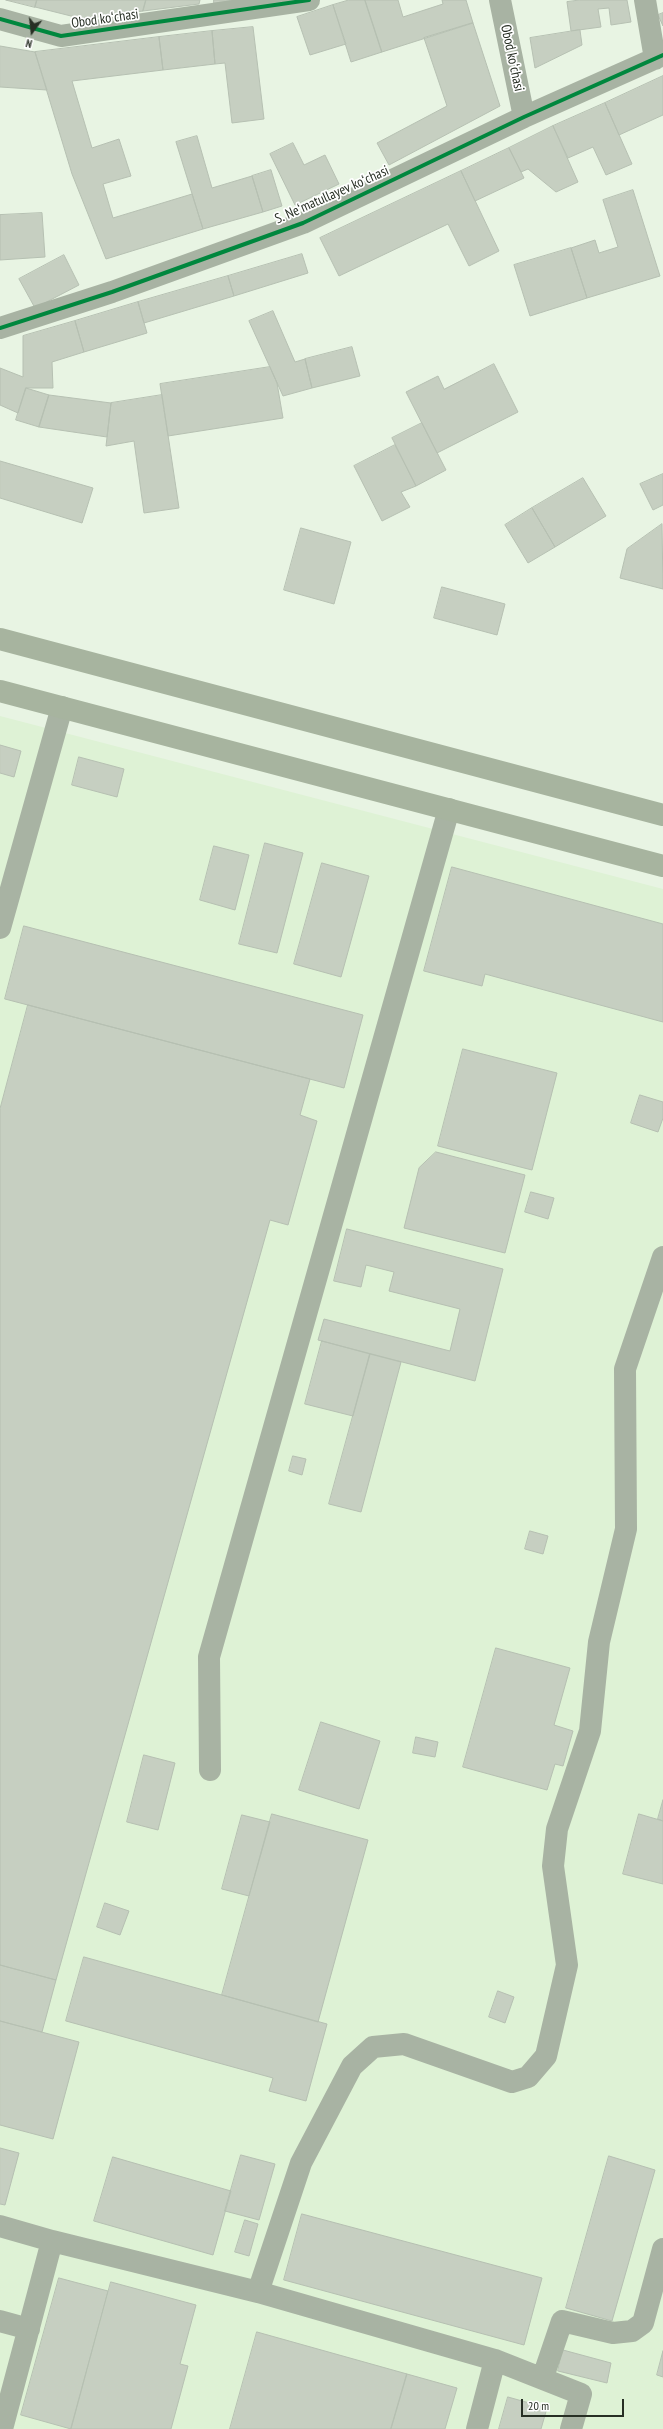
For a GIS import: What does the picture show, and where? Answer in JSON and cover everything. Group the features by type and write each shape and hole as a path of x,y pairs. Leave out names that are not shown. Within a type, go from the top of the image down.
{"main road":[{"path":"0,639 663,814"},
{"path":"0,691 663,866"}],"street":[{"name":"Obod koʻchasi","path":"0,19 61,36 309,0"},
{"name":"Obod koʻchasi","path":"500,0 524,117"},
{"path":"645,0 659,57"},
{"name":"S. Neʻmatullayev koʻchasi","path":"0,328 112,292 303,223 524,117 659,57"},
{"path":"0,928 62,707"},
{"path":"210,1770 209,1657 449,809"},
{"path":"258,2292 301,2162 352,2066 372,2046 404,2044 512,2082 528,2077 546,2056 567,1965 553,1866 557,1829 590,1731 599,1642 626,1529 625,1368 663,1258"},
{"path":"0,2226 52,2241 258,2292 496,2360 581,2394 571,2429"},
{"path":"2,2429 52,2241"},
{"path":"543,2378 562,2320 613,2333 632,2331 643,2323 663,2249"},
{"path":"0,2321 29,2329"},
{"path":"477,2429 496,2360"}],"shaded area":[{"path":"0,716 663,889 663,2429 0,2429"}],"building":[{"path":"6,0 37,0 35,7"},
{"path":"37,0 146,0 143,11 83,19 35,7"},
{"path":"146,0 200,0 199,4 143,11"},
{"path":"214,0 237,0 214,3"},
{"path":"349,0 365,0 382,52 351,62 333,5"},
{"path":"365,0 398,0 403,17 443,4 442,0 466,0 473,23 382,52"},
{"path":"580,0 627,0 631,22 611,25 609,8 598,9 601,27 571,31 567,2"},
{"path":"333,5 346,44 310,55 297,17"},
{"path":"663,13 663,26 658,15"},
{"path":"473,23 500,106 389,165 377,143 447,106 424,38"},
{"path":"253,27 264,119 232,123 225,63 215,64 212,31"},
{"path":"580,30 582,45 535,68 530,38"},
{"path":"212,31 215,64 163,70 159,37"},
{"path":"159,37 163,70 72,81 92,148 119,139 131,176 103,184 113,218 192,194 203,229 106,259 72,174 35,52"},
{"path":"0,46 35,52 47,90 0,87"},
{"path":"663,76 663,115 619,135 605,103"},
{"path":"605,103 632,164 606,175 593,147 568,158 553,126"},
{"path":"553,126 578,182 556,192 528,169 521,172 509,148"},
{"path":"197,136 212,188 252,176 263,212 203,229 176,142"},
{"path":"293,143 304,165 325,155 339,184 295,205 270,154"},
{"path":"509,148 524,178 475,201 461,171"},
{"path":"271,170 282,206 263,212 252,176"},
{"path":"461,171 499,251 469,266 448,224 339,276 320,238"},
{"path":"633,190 660,276 587,298 571,248 595,240 599,253 618,247 603,200"},
{"path":"42,213 45,257 0,260 0,215"},
{"path":"571,248 587,298 530,316 514,265"},
{"path":"302,254 308,273 234,296 228,276"},
{"path":"64,255 79,285 35,308 19,279"},
{"path":"228,276 234,296 144,323 138,302"},
{"path":"138,302 147,333 84,352 75,321"},
{"path":"273,311 295,362 305,359 312,388 283,396 249,321"},
{"path":"75,321 84,352 52,362 53,388 26,388 18,413 0,405 0,368 23,377 23,336"},
{"path":"352,347 360,376 312,388 305,359"},
{"path":"494,364 518,412 437,453 406,392 438,376 444,389"},
{"path":"270,367 277,383 283,418 168,436 160,384"},
{"path":"26,388 49,395 39,427 16,420"},
{"path":"49,395 111,403 107,437 39,427"},
{"path":"162,395 179,508 144,513 134,441 106,446 111,403"},
{"path":"422,423 446,470 416,486 392,438"},
{"path":"395,445 416,486 401,492 410,507 382,521 354,466"},
{"path":"0,461 93,488 82,523 0,498"},
{"path":"663,474 663,505 653,510 640,484"},
{"path":"583,478 606,516 555,547 532,508"},
{"path":"532,508 555,547 528,563 505,525"},
{"path":"662,524 663,589 620,578 627,549"},
{"path":"301,528 351,542 334,604 284,590"},
{"path":"442,587 505,604 497,635 434,618"},
{"path":"0,745 21,751 14,777 0,773"},
{"path":"79,757 124,769 117,797 72,785"},
{"path":"265,843 303,853 277,953 239,944"},
{"path":"214,846 249,855 235,910 200,900"},
{"path":"322,863 369,876 341,977 294,964"},
{"path":"452,867 663,924 663,1022 485,974 482,986 424,971"},
{"path":"24,926 363,1015 344,1088 5,999"},
{"path":"28,1005 310,1079 300,1115 317,1121 288,1225 270,1220 56,1980 0,1965 0,1109"},
{"path":"463,1049 557,1073 532,1170 438,1146"},
{"path":"640,1095 663,1102 663,1118 658,1132 631,1123"},
{"path":"436,1152 525,1175 505,1253 404,1228 419,1168"},
{"path":"531,1192 554,1198 548,1219 525,1212"},
{"path":"347,1229 503,1269 475,1381 318,1340 324,1319 450,1351 460,1309 389,1291 394,1272 366,1265 361,1287 334,1281"},
{"path":"322,1341 370,1354 353,1416 305,1404"},
{"path":"370,1354 401,1362 361,1512 329,1504"},
{"path":"293,1456 306,1459 302,1475 289,1471"},
{"path":"530,1531 548,1536 543,1554 525,1549"},
{"path":"496,1648 570,1668 554,1725 573,1731 563,1766 555,1764 547,1790 463,1767"},
{"path":"321,1722 380,1741 359,1809 299,1790"},
{"path":"416,1737 438,1742 435,1757 413,1753"},
{"path":"144,1755 175,1763 158,1830 127,1822"},
{"path":"663,1800 663,1821 658,1819"},
{"path":"272,1814 368,1840 318,2022 222,1995"},
{"path":"639,1814 663,1821 663,1884 623,1874"},
{"path":"242,1815 270,1822 249,1896 222,1889"},
{"path":"105,1903 129,1911 120,1935 97,1927"},
{"path":"84,1957 327,2024 306,2101 269,2091 273,2078 66,2021"},
{"path":"0,1965 56,1980 42,2032 0,2021"},
{"path":"498,1991 514,1997 505,2023 489,2017"},
{"path":"0,2021 79,2042 53,2139 0,2125"},
{"path":"0,2148 19,2153 5,2205 0,2204"},
{"path":"241,2155 275,2164 259,2220 225,2211"},
{"path":"609,2156 655,2170 612,2321 566,2308"},
{"path":"113,2157 231,2191 213,2255 94,2221"},
{"path":"302,2214 542,2278 524,2345 284,2280"},
{"path":"245,2220 258,2224 249,2256 235,2252"},
{"path":"59,2278 108,2291 71,2429 21,2415"},
{"path":"111,2282 196,2305 180,2364 188,2366 171,2429 71,2429"},
{"path":"257,2332 407,2374 391,2429 230,2429"},
{"path":"563,2350 611,2363 607,2383 558,2371"},
{"path":"663,2351 663,2377 657,2375"},
{"path":"407,2374 457,2388 445,2429 391,2429"},
{"path":"508,2397 547,2408 541,2429 499,2429"}],"cycle path":[{"path":"0,19 61,36 309,0"},
{"path":"0,328 112,292 303,223 524,117 663,55"}]}
